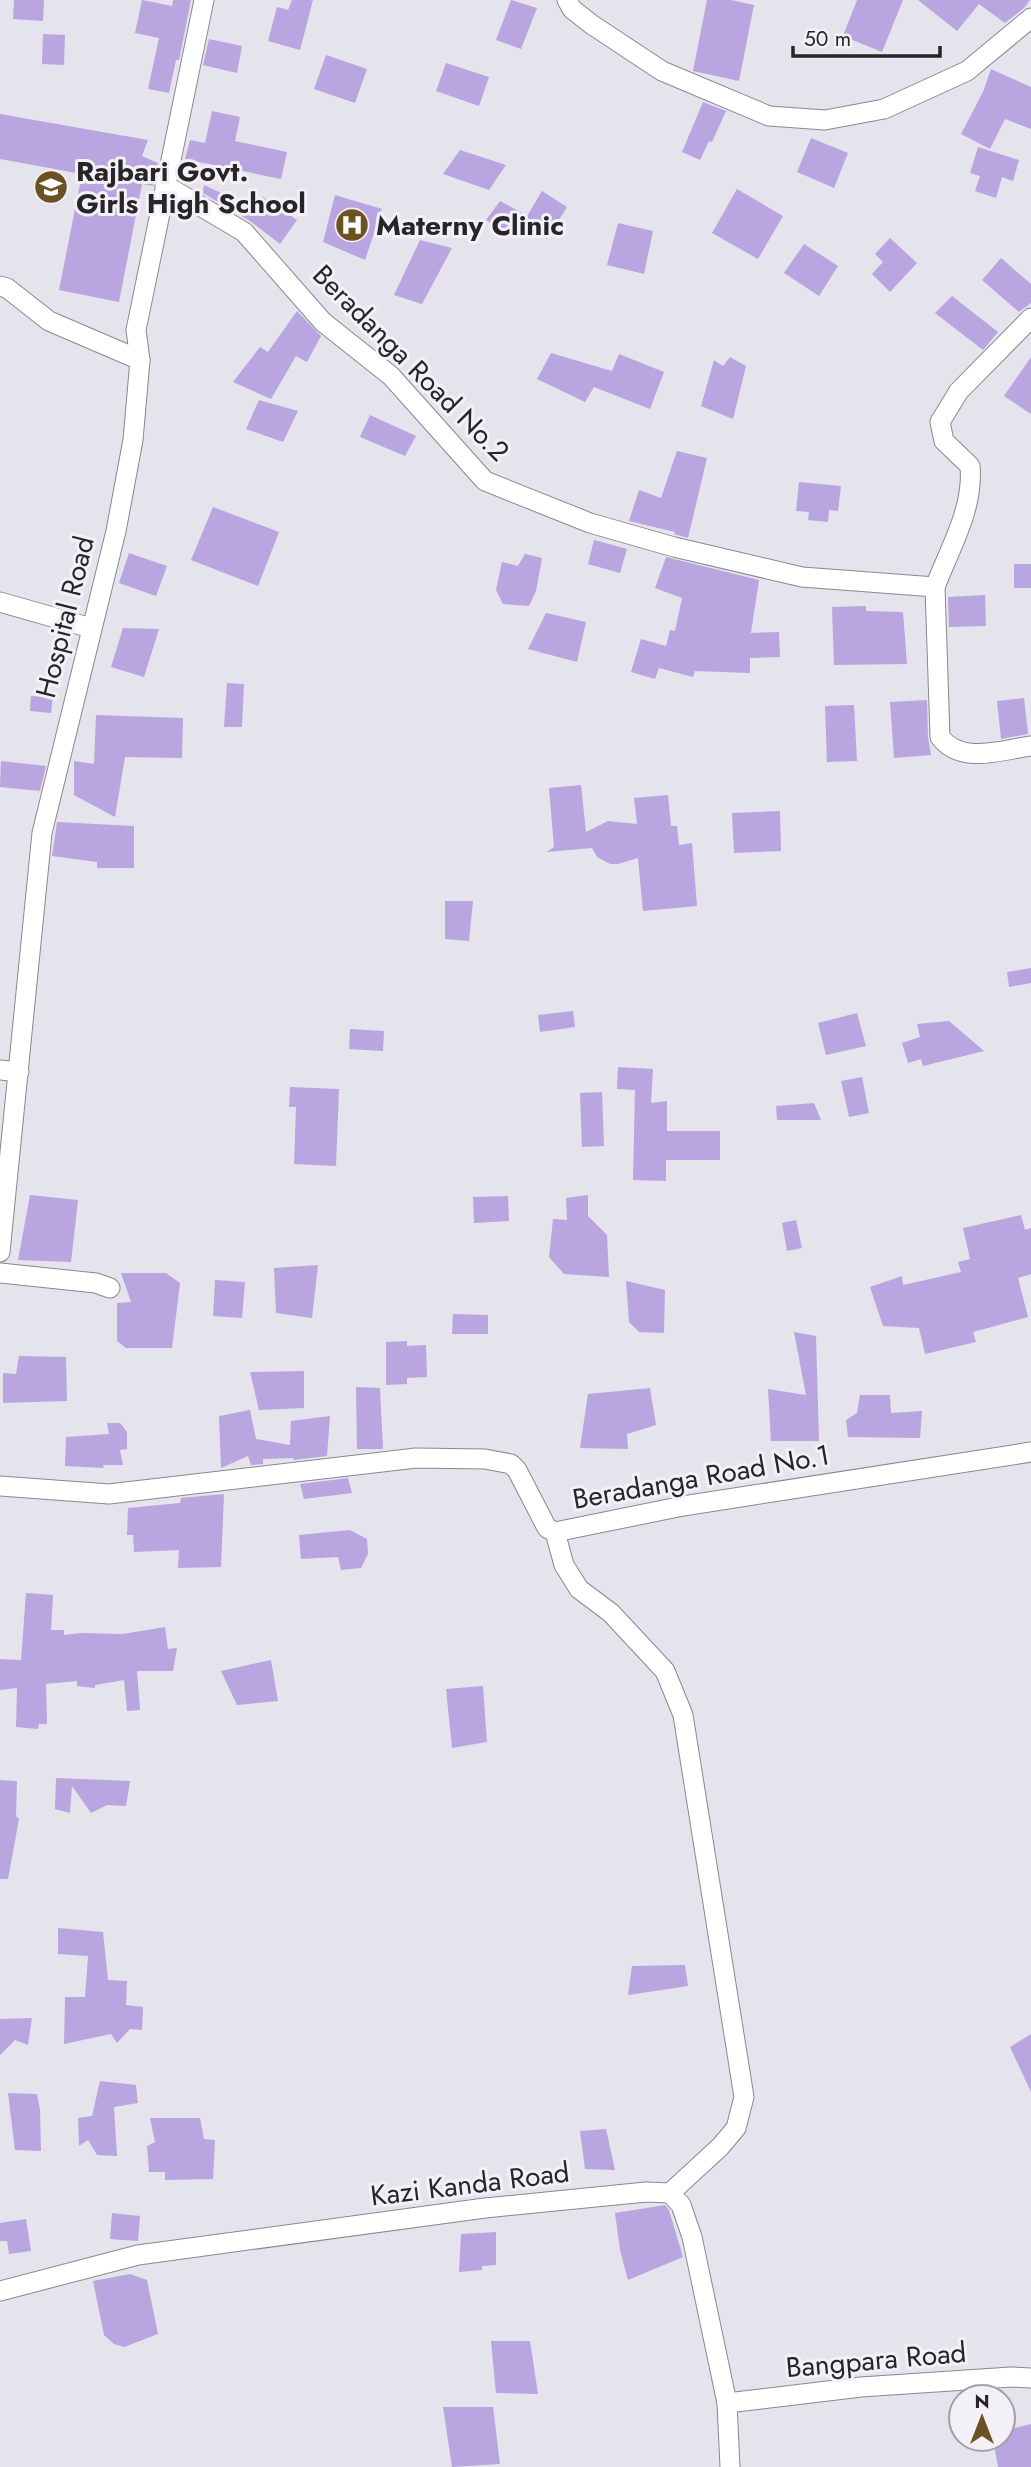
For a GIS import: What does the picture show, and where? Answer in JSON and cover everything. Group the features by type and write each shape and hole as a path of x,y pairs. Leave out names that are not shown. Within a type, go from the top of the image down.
{"street":[{"name":"Hospital Road","path":"0,1252 9,1071 42,833 54,791 64,734 116,531 133,440 140,360 136,330 204,0"},
{"path":"567,0 572,9 591,24 662,71 769,116 825,120 884,109 967,71 1031,19"},
{"name":"Beradanga Road No.2","path":"165,185 244,232 323,322 391,376 485,481 590,523 674,547 802,578 935,587"},
{"path":"0,286 7,288 48,321 140,360"},
{"path":"1031,318 959,391 940,422 944,441 970,466 972,484 969,500 935,587 940,737 947,746 961,754 1031,746"},
{"path":"0,602 91,628"},
{"path":"0,1273 96,1283 110,1288"},
{"name":"Beradanga Road No.1","path":"0,1486 109,1494 416,1458 485,1459 511,1464 517,1470 547,1528 555,1532 683,1506 1031,1452"},
{"path":"555,1532 564,1565 579,1589 611,1613 666,1671 683,1716 744,2097 736,2127 720,2147 670,2193 681,2205 692,2237 727,2403 730,2467"},
{"name":"Kazi Kanda Road","path":"0,2291 138,2255 485,2208 646,2192 670,2193"},
{"name":"Bangpara Road","path":"727,2403 861,2387 1031,2378"}],"building":[{"path":"14,0 44,0 43,21 13,19"},
{"path":"142,0 172,6 173,0 191,0 179,60 176,60 169,93 148,89 159,38 135,33"},
{"path":"292,0 313,0 300,50 268,41 277,7 288,10"},
{"path":"511,0 537,8 521,49 496,40"},
{"path":"707,0 731,0 754,5 739,81 693,71"},
{"path":"857,0 903,0 882,52 843,36"},
{"path":"918,0 1030,0 1005,23 979,4 957,31"},
{"path":"43,34 65,35 64,65 42,64"},
{"path":"209,39 242,46 237,73 203,65"},
{"path":"326,55 367,69 355,103 314,89"},
{"path":"446,63 489,77 479,106 436,91"},
{"path":"991,69 1031,87 1031,129 1005,119 990,149 961,134 983,92"},
{"path":"703,102 726,111 712,142 709,141 700,160 682,152"},
{"path":"212,111 240,117 235,141 287,152 281,179 185,159 190,140 205,143"},
{"path":"0,114 148,140 142,156 158,163 153,186 142,184 119,302 59,290 82,174 0,159"},
{"path":"811,138 848,153 834,188 797,172"},
{"path":"978,147 1019,160 1013,181 1002,177 996,198 975,191 980,176 970,173"},
{"path":"460,150 506,165 489,190 443,174"},
{"path":"204,185 255,209 263,197 297,220 280,244 250,221 203,193"},
{"path":"737,189 783,216 758,259 712,233"},
{"path":"542,191 567,207 547,239 523,223"},
{"name":"Materny Clinic","path":"335,195 382,209 365,260 323,242"},
{"path":"500,201 522,213 505,232 486,220"},
{"path":"618,223 653,231 644,274 607,265"},
{"path":"890,238 917,263 890,292 872,274 883,262 875,254"},
{"path":"420,240 452,248 422,304 394,295"},
{"path":"804,244 838,266 819,296 784,273"},
{"path":"1001,258 1031,284 1031,303 1019,312 982,280"},
{"path":"952,296 998,332 983,350 935,313"},
{"path":"297,311 321,336 307,362 296,356 271,399 233,382 260,347 268,352"},
{"path":"551,353 612,371 619,354 664,372 650,409 594,387 585,402 537,379"},
{"path":"730,357 746,366 733,419 701,406 714,360 723,366"},
{"path":"1031,357 1031,414 1004,396"},
{"path":"259,400 298,411 283,442 246,429"},
{"path":"370,415 416,436 405,456 360,437"},
{"path":"677,451 707,458 688,538 674,534 675,532 629,521 639,490 661,498"},
{"path":"799,482 841,486 838,511 829,510 828,522 808,520 809,512 796,511"},
{"path":"213,507 279,532 258,586 191,560"},
{"path":"594,540 627,549 620,573 588,564"},
{"path":"129,553 167,566 156,596 119,583"},
{"path":"525,554 542,558 536,591 529,606 503,604 496,590 502,562 518,566"},
{"path":"666,557 759,580 751,633 779,632 780,657 750,658 750,673 695,671 693,677 659,668 655,679 631,672 641,639 666,646 670,630 675,631 682,598 655,588"},
{"path":"1014,564 1031,564 1031,588 1014,588"},
{"path":"985,595 986,626 949,627 948,597"},
{"path":"866,606 866,611 903,612 907,664 834,665 832,607"},
{"path":"546,613 586,622 577,662 528,649"},
{"path":"123,628 159,629 144,677 111,667"},
{"path":"227,683 244,684 242,727 224,727"},
{"path":"31,696 53,697 51,713 30,711"},
{"path":"1024,698 1028,734 1001,739 997,701"},
{"path":"927,700 931,755 894,758 890,702"},
{"path":"854,705 857,761 827,762 825,706"},
{"path":"96,715 183,718 182,758 125,757 115,817 74,795 74,761 94,764"},
{"path":"1,761 46,766 40,791 0,787"},
{"path":"581,785 586,832 608,821 637,824 634,798 668,795 671,826 677,826 679,845 692,843 697,906 643,911 638,858 610,864 597,857 592,848 547,852 554,847 549,788"},
{"path":"780,811 781,851 734,853 732,813"},
{"path":"57,822 134,826 134,868 97,868 97,862 52,856"},
{"path":"445,901 473,901 469,941 445,939"},
{"path":"1031,968 1031,983 1009,987 1007,972"},
{"path":"573,1011 575,1027 540,1032 538,1015"},
{"path":"857,1013 866,1046 826,1055 818,1023"},
{"path":"949,1021 984,1051 923,1066 921,1059 908,1063 902,1043 920,1037 917,1024"},
{"path":"350,1029 384,1031 383,1051 349,1049"},
{"path":"618,1067 653,1069 651,1103 667,1101 667,1131 720,1131 720,1160 666,1160 666,1181 633,1180 635,1090 617,1089"},
{"path":"862,1077 869,1113 849,1117 841,1081"},
{"path":"290,1087 339,1089 336,1166 294,1164 296,1107 289,1107"},
{"path":"602,1092 604,1146 582,1147 580,1093"},
{"path":"814,1103 821,1120 777,1120 776,1106"},
{"path":"30,1195 78,1200 71,1262 18,1260"},
{"path":"588,1195 588,1216 607,1235 609,1277 564,1274 549,1257 553,1219 567,1220 566,1198"},
{"path":"508,1196 509,1221 474,1223 473,1197"},
{"path":"1021,1215 1025,1230 1031,1228 1031,1274 1018,1278 1028,1317 973,1332 976,1342 925,1354 919,1328 883,1326 870,1287 902,1276 903,1285 961,1272 958,1262 970,1259 963,1228"},
{"path":"796,1220 802,1248 787,1251 782,1223"},
{"path":"318,1265 312,1318 276,1313 274,1268"},
{"path":"121,1273 166,1273 180,1283 172,1348 126,1348 117,1341 117,1303 131,1302"},
{"path":"215,1280 245,1282 242,1318 213,1316"},
{"path":"626,1281 665,1290 664,1333 639,1332 629,1322"},
{"path":"453,1314 488,1315 488,1334 452,1334"},
{"path":"794,1332 816,1336 819,1441 771,1441 768,1389 806,1395"},
{"path":"407,1341 407,1346 426,1345 427,1377 407,1378 407,1384 386,1385 386,1342"},
{"path":"19,1356 66,1357 67,1401 3,1403 3,1373 16,1374"},
{"path":"304,1371 304,1408 259,1410 250,1372"},
{"path":"356,1387 380,1388 383,1449 357,1449"},
{"path":"650,1388 656,1425 627,1434 628,1449 580,1448 588,1394"},
{"path":"860,1395 890,1395 891,1413 922,1411 920,1438 848,1437 846,1420 857,1413"},
{"path":"250,1410 256,1439 290,1445 291,1421 330,1416 327,1456 294,1460 263,1459 263,1464 251,1465 248,1456 221,1468 219,1416"},
{"path":"107,1423 120,1423 127,1432 127,1449 120,1450 123,1465 103,1465 104,1468 65,1466 66,1437 109,1434"},
{"path":"348,1478 352,1493 304,1499 300,1484"},
{"path":"224,1494 221,1567 178,1568 179,1550 134,1552 133,1535 127,1535 128,1508 180,1503 181,1498"},
{"path":"350,1530 367,1539 368,1554 361,1568 341,1570 338,1557 301,1559 299,1535"},
{"path":"26,1593 53,1595 51,1630 64,1630 64,1635 123,1634 165,1627 168,1649 177,1648 173,1671 137,1671 140,1710 127,1711 124,1680 95,1685 95,1688 77,1686 77,1681 46,1684 47,1724 39,1724 38,1729 16,1727 17,1688 0,1690 0,1659 21,1660"},
{"path":"271,1660 278,1701 237,1705 221,1671"},
{"path":"483,1686 487,1742 452,1748 446,1689"},
{"path":"56,1778 130,1781 126,1806 107,1805 91,1813 72,1786 70,1813 55,1809"},
{"path":"0,1780 17,1781 16,1816 19,1819 8,1879 0,1879"},
{"path":"58,1928 103,1932 108,1980 127,1981 126,2005 143,2007 142,2030 130,2029 117,2043 111,2034 64,2044 65,1997 85,1997 88,1956 58,1954"},
{"path":"685,1965 688,1986 628,1995 632,1966"},
{"path":"32,2018 28,2045 15,2040 0,2055 0,2019"},
{"path":"1031,2034 1031,2092 1010,2047"},
{"path":"100,2081 136,2085 138,2103 114,2107 117,2156 97,2155 88,2140 79,2146 78,2118 92,2116"},
{"path":"8,2093 37,2094 41,2151 15,2150"},
{"path":"150,2118 200,2118 204,2139 215,2140 213,2179 165,2180 165,2172 149,2172 147,2146 155,2142"},
{"path":"606,2129 615,2170 585,2169 580,2131"},
{"path":"665,2205 669,2210 683,2257 628,2280 620,2250 615,2213"},
{"path":"112,2213 140,2216 138,2241 110,2239"},
{"path":"26,2219 31,2251 9,2254 7,2241 0,2241 0,2223"},
{"path":"496,2232 496,2265 482,2266 482,2270 459,2272 461,2234"},
{"path":"130,2274 147,2280 158,2334 124,2347 114,2344 104,2335 93,2281"},
{"path":"491,2341 530,2341 538,2394 496,2393"},
{"path":"443,2407 493,2407 500,2464 452,2467"},
{"path":"1031,2424 1031,2467 998,2467 996,2453 1017,2453 1017,2428"}],"place":[{"name":"Rajbari Govt. Girls High School","path":"51,187"},
{"name":"Materny Clinic","path":"352,225"}]}
